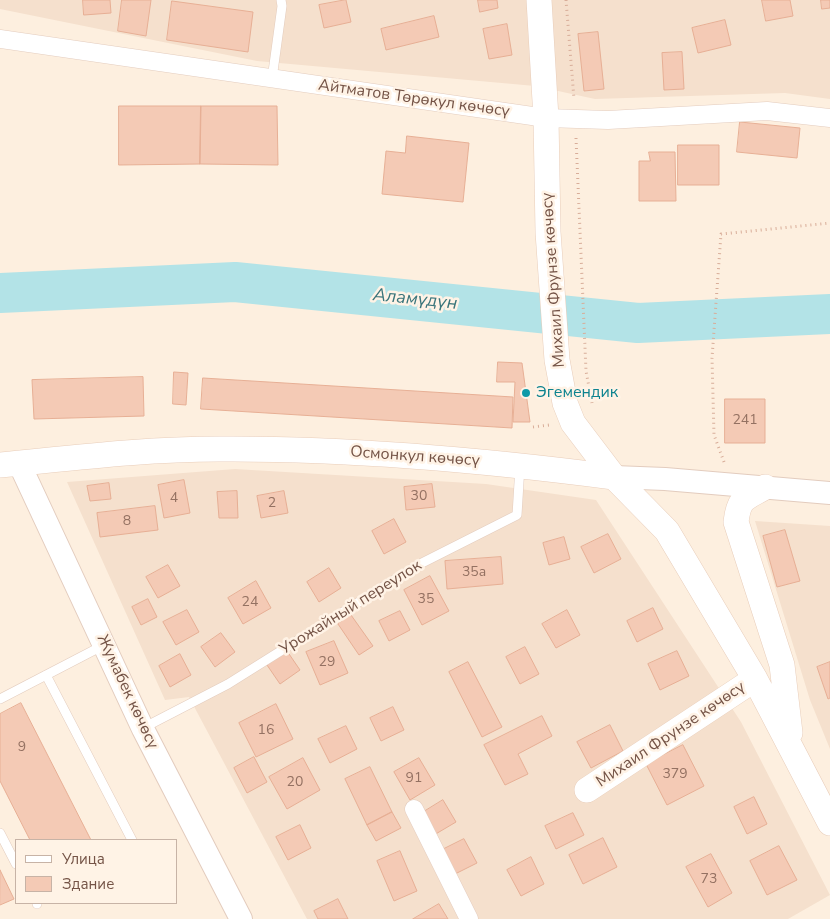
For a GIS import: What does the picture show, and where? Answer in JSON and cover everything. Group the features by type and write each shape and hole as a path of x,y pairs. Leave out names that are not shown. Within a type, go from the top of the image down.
{"main road":[{"name":"Михаил Фрунзе көчөсү","path":"539,0 546,118 548,232 557,360 565,402 573,423 614,476 667,531 756,679 830,823"},
{"name":"Осмонкул көчөсү","path":"9,464 136,451 218,449 319,450 520,465 614,476"},
{"name":"Михаил Фрунзе көчөсү","path":"765,486 742,501 738,506 736,522 782,665 792,748"},
{"name":"Михаил Фрунзе көчөсү","path":"587,790 756,679"}],"street":[{"name":"Айтматов Төрөкул көчөсү","path":"0,39 546,118 608,120 768,111 830,118"},
{"name":"Жумабек көчөсү","path":"9,464 104,645 143,729 241,919"},
{"name":"Осмонкул көчөсү","path":"614,476 765,486 830,493"},
{"path":"414,809 469,919"}],"lane":[{"path":"272,79 282,6 281,0"},
{"name":"Урожайный переулок","path":"143,729 228,684 418,565 517,515 520,465"},
{"path":"0,699 104,645"},
{"path":"46,675 131,839"},
{"path":"0,833 15,862"}],"path":[{"path":"732,484 714,435 712,358 722,234 830,223"},
{"path":"579,231 586,371"}],"shaded area":[{"path":"0,0 830,0 830,99 785,93 595,99 535,86 257,61 0,9"},
{"path":"235,469 486,484 596,500 741,722 830,895 788,919 307,919 189,697 165,700 67,482"},
{"path":"755,521 830,526 830,749 810,700"}],"building":[{"path":"83,0 110,0 111,13 84,15"},
{"path":"122,0 151,0 146,36 118,31"},
{"path":"346,0 351,22 324,28 319,5"},
{"path":"478,0 497,0 498,8 480,12"},
{"path":"762,0 790,0 793,16 766,21"},
{"path":"821,0 830,0 830,8 822,9"},
{"path":"172,1 253,12 248,52 167,40"},
{"path":"434,16 439,37 386,50 381,29"},
{"path":"725,20 731,45 698,53 692,28"},
{"path":"507,24 512,55 489,59 483,29"},
{"path":"598,32 604,89 584,91 578,34"},
{"path":"682,52 684,89 664,90 662,53"},
{"path":"119,106 201,106 200,164 119,165"},
{"path":"201,106 277,106 278,165 200,164"},
{"path":"740,122 800,128 797,158 737,152"},
{"path":"407,136 469,143 463,202 382,194 386,151 405,153"},
{"path":"678,145 719,145 719,185 678,185"},
{"path":"649,152 675,152 676,201 639,201 639,161 650,161"},
{"path":"498,362 522,363 530,422 513,422 515,382 497,382"},
{"path":"174,372 188,373 186,405 173,404"},
{"path":"143,377 144,416 34,419 32,380"},
{"path":"203,378 513,397 512,428 201,409"},
{"path":"725,399 765,399 765,443 725,443"},
{"path":"184,480 190,513 164,518 158,485"},
{"path":"109,483 111,499 90,501 87,486"},
{"path":"432,484 435,507 406,510 404,487"},
{"path":"237,491 238,518 219,518 217,492"},
{"path":"284,491 288,513 261,518 257,496"},
{"path":"155,506 158,530 100,537 97,513"},
{"path":"394,519 406,542 384,554 372,531"},
{"path":"785,530 800,581 777,587 763,536"},
{"path":"608,534 621,559 594,573 581,547"},
{"path":"564,537 570,559 549,565 543,543"},
{"path":"501,557 503,584 447,589 445,561"},
{"path":"168,565 180,586 158,598 146,577"},
{"path":"329,568 341,588 319,602 307,582"},
{"path":"430,576 449,611 422,625 404,590"},
{"path":"256,581 271,608 243,624 228,598"},
{"path":"148,599 157,617 141,625 132,607"},
{"path":"653,608 663,629 637,642 627,621"},
{"path":"187,610 199,632 176,645 163,622"},
{"path":"567,610 580,635 556,648 542,624"},
{"path":"400,611 410,630 389,641 379,621"},
{"path":"351,615 373,646 359,655 338,624"},
{"path":"221,633 235,652 215,667 201,647"},
{"path":"334,641 348,673 320,685 306,652"},
{"path":"525,647 539,674 520,684 506,657"},
{"path":"287,651 300,670 280,684 267,665"},
{"path":"677,651 689,676 660,690 648,664"},
{"path":"180,654 191,675 170,687 159,666"},
{"path":"468,662 502,727 482,737 449,672"},
{"path":"830,662 830,698 828,699 817,667"},
{"path":"21,703 90,839 29,839 0,781 0,714"},
{"path":"276,704 293,739 256,757 239,723"},
{"path":"393,707 404,730 381,741 370,718"},
{"path":"542,716 552,736 518,754 528,774 505,785 484,745"},
{"path":"610,725 623,751 591,768 577,742"},
{"path":"346,726 357,749 330,763 318,739"},
{"path":"683,745 704,786 667,805 646,764"},
{"path":"254,757 267,782 247,793 234,768"},
{"path":"303,758 320,790 287,809 269,777"},
{"path":"419,758 435,785 410,800 394,772"},
{"path":"370,767 392,812 367,825 345,779"},
{"path":"754,797 767,824 747,834 734,807"},
{"path":"443,800 456,822 434,835 422,813"},
{"path":"392,812 401,828 376,841 367,825"},
{"path":"573,813 584,835 556,849 545,826"},
{"path":"300,825 311,848 288,860 276,837"},
{"path":"603,838 617,867 583,884 569,855"},
{"path":"464,839 477,863 453,875 440,851"},
{"path":"779,846 797,880 767,895 750,861"},
{"path":"400,851 417,891 394,901 377,861"},
{"path":"711,854 732,893 708,907 686,867"},
{"path":"531,857 544,884 521,896 507,870"},
{"path":"0,870 14,899 0,905"},
{"path":"338,899 348,919 318,919 314,911"},
{"path":"439,904 448,919 413,919"}],"waterway":[{"name":"Аламүдүн","path":"0,293 235,282 638,323 830,314"}],"place":[{"name":"Эгемендик","path":"526,393"}]}
